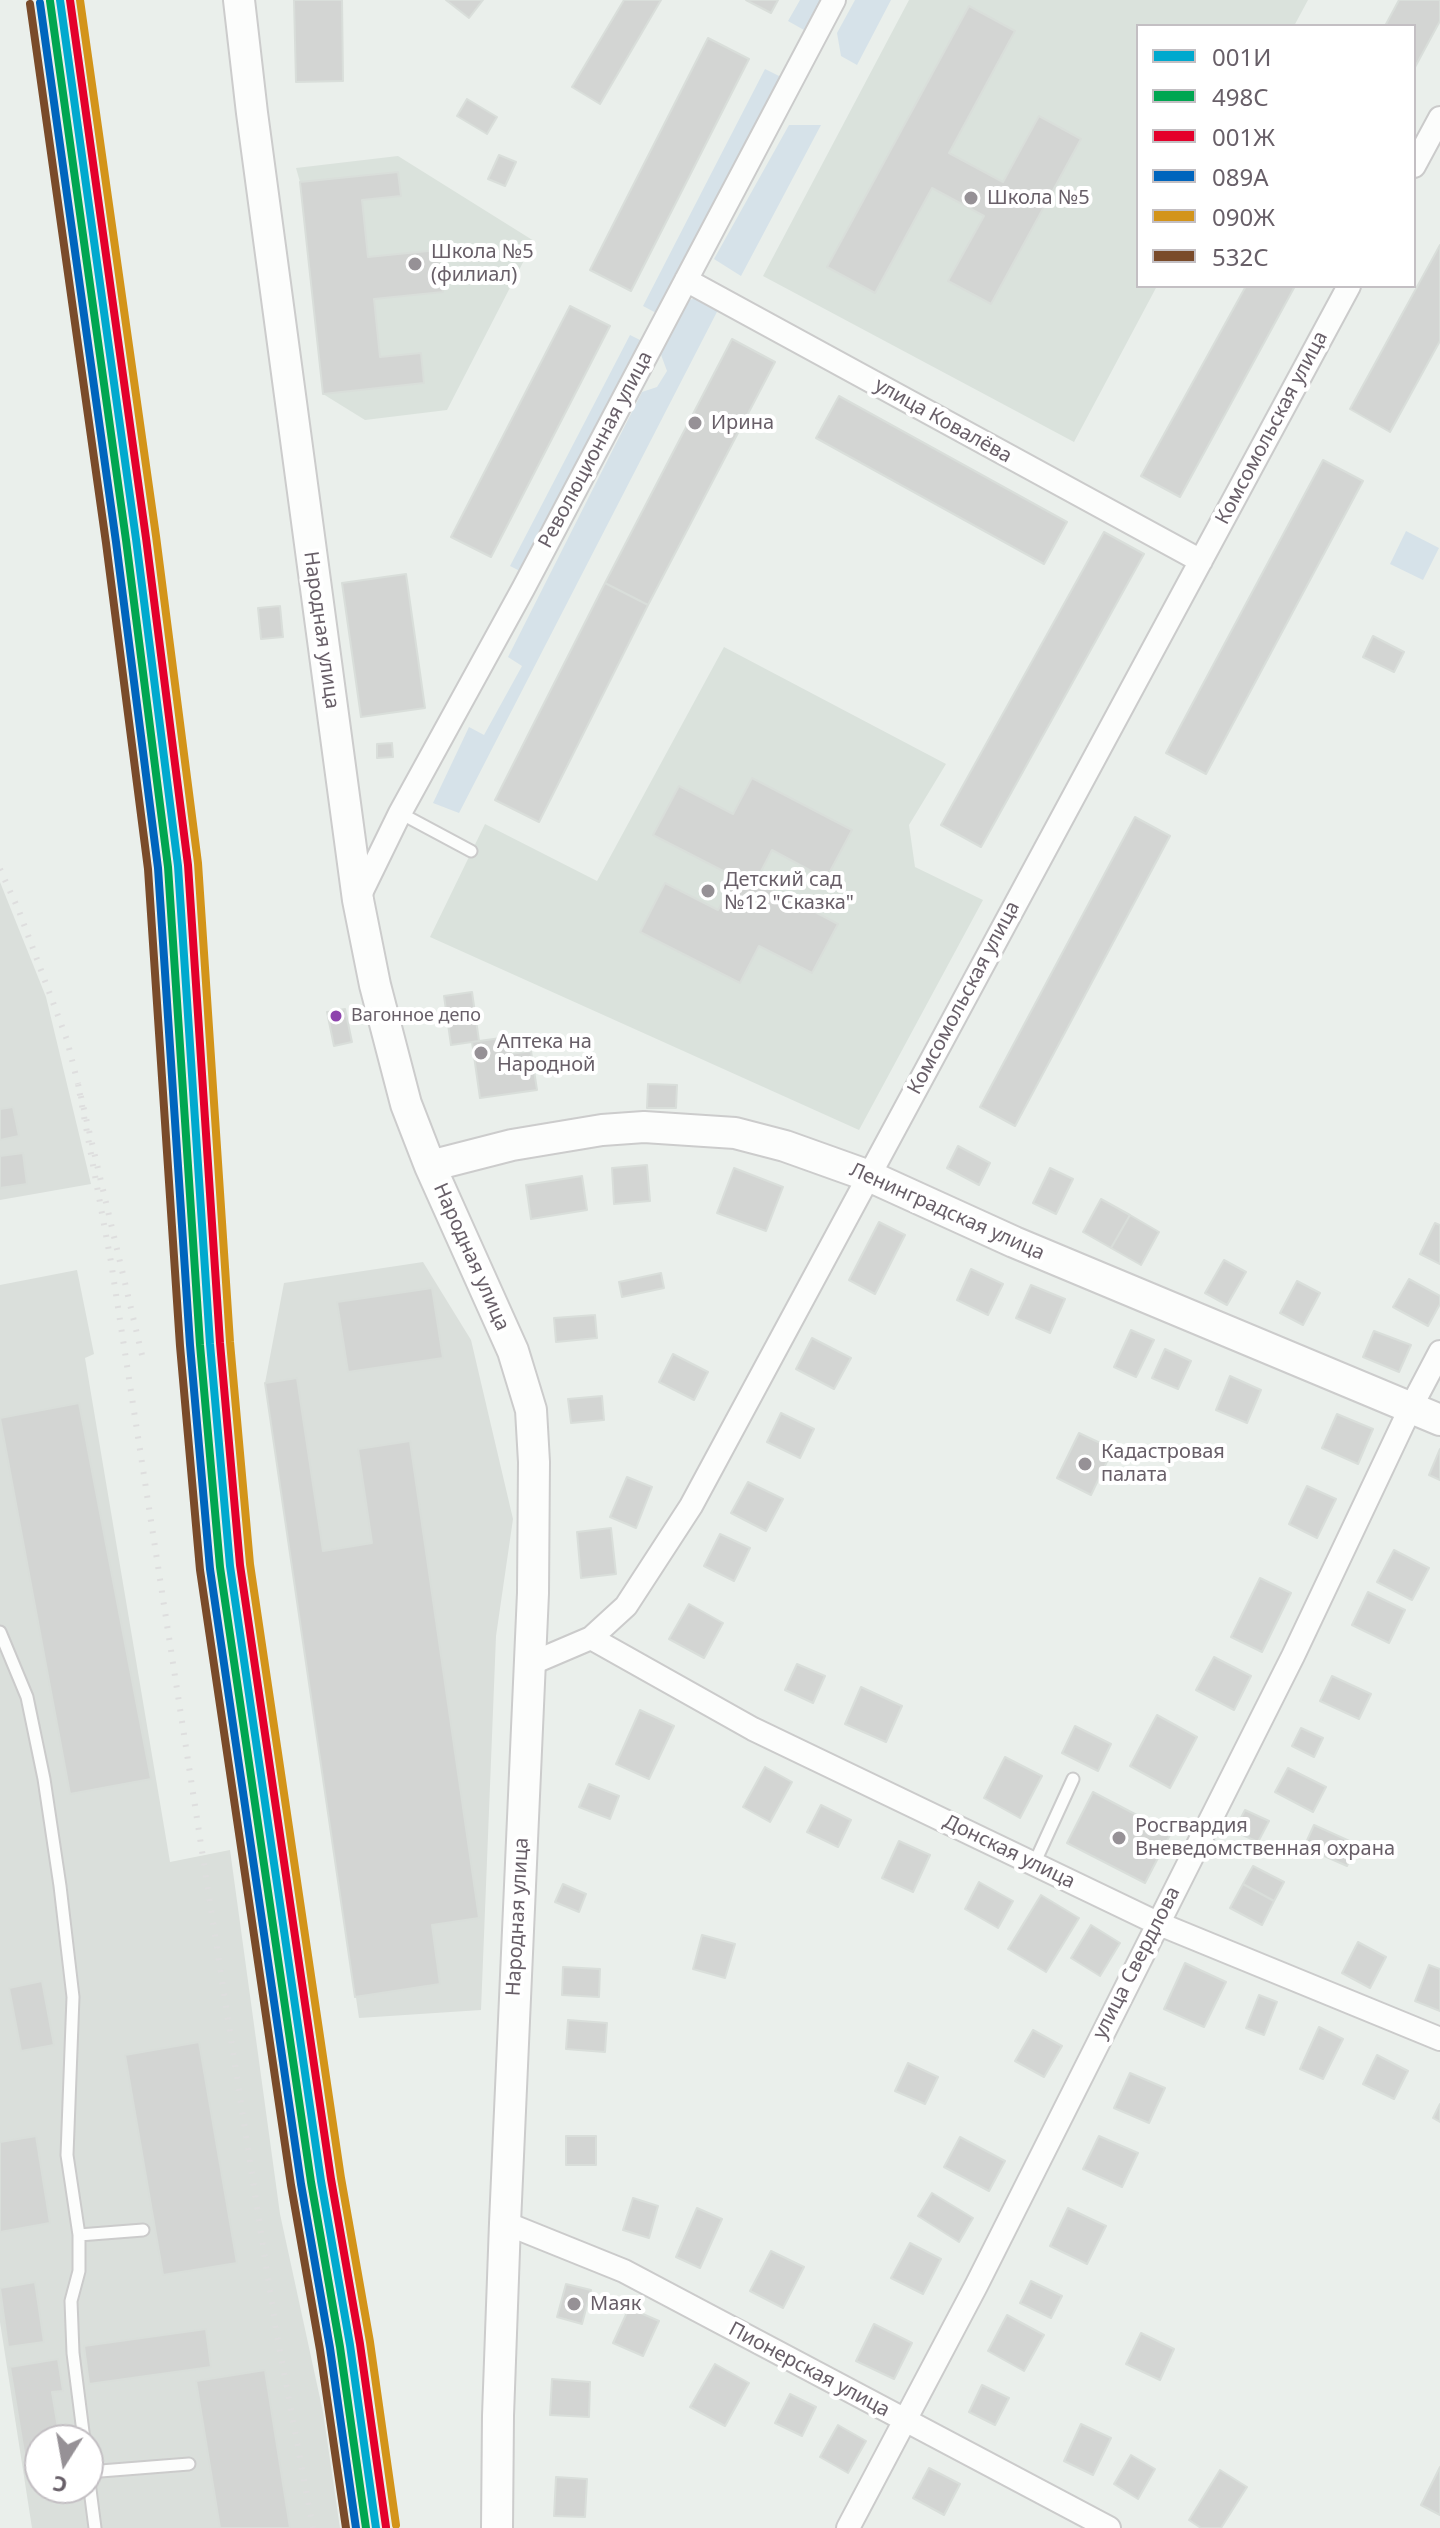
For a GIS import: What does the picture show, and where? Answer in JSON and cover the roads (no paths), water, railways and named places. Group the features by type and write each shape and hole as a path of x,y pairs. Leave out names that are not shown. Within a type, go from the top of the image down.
{"street":[{"name":"Народная улица","path":"239,0 358,900 392,1057 406,1104 430,1166 513,1351 531,1410 534,1462 530,1664 505,2223 497,2528"},
{"name":"Революционная улица","path":"358,900 400,813 834,0"},
{"path":"1416,162 1440,118"},
{"name":"улица Ковалёва","path":"686,280 1201,561"},
{"name":"Комсомольская улица","path":"530,1664 591,1638 626,1606 691,1506 1348,288"},
{"name":"Ленинградская улица","path":"430,1166 541,1139 602,1130 644,1127 735,1133 785,1146 869,1176 1028,1248 1440,1420"},
{"name":"улица Свердлова","path":"848,2528 976,2286 1293,1656 1440,1352"},
{"name":"Донская улица","path":"591,1638 753,1729 1157,1923 1440,2039"},
{"name":"Пионерская улица","path":"505,2223 624,2271 1109,2528"}],"lane":[{"path":"400,813 471,851"},
{"path":"0,1632 27,1697 44,1779 73,1997 67,2155 79,2235 79,2271 71,2301 73,2353 82,2424"},
{"path":"1034,1864 1073,1779"},
{"path":"79,2235 143,2230"},
{"path":"104,2472 189,2464"},
{"path":"92,2504 95,2528"}],"railway":[{"path":"0,869 67,1040 78,1084"},
{"path":"142,1355 78,1084 111,1262 276,2330 313,2528"}],"place":[{"name":"Школа №5","path":"971,198"},
{"name":"Школа №5 (филиал)","path":"415,264"},
{"name":"Ирина","path":"695,423"},
{"name":"Детский сад №12 \"Сказка\"","path":"708,891"},
{"name":"Вагонное депо","path":"336,1016"},
{"name":"Аптека на Народной","path":"481,1053"},
{"name":"Кадастровая палата","path":"1085,1464"},
{"name":"Росгвардия Вневедомственная охрана","path":"1119,1838"},
{"name":"Маяк","path":"574,2304"}]}
